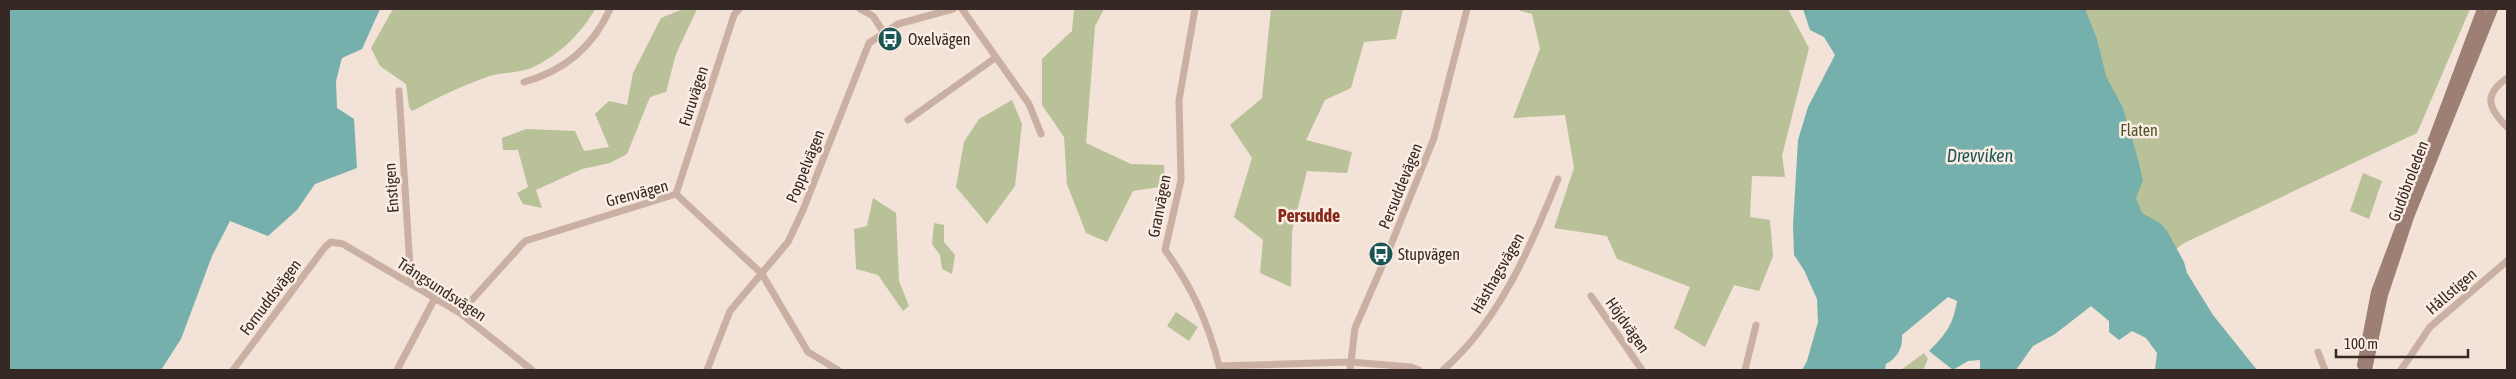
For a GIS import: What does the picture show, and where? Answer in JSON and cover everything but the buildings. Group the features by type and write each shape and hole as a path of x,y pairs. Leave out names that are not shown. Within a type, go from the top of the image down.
{"main road":[{"name":"Gudöbroleden","path":"2360,370 2376,292 2482,9"},
{"name":"Gudöbroleden","path":"2367,370 2383,295 2409,217 2493,9"}],"street":[{"path":"524,82 546,76 585,49 610,9"},
{"name":"Furuvägen","path":"676,194 734,15 739,9"},
{"path":"860,9 873,16 884,33"},
{"name":"Poppelvägen","path":"707,370 730,311 788,242 803,210 868,43 898,24 953,9"},
{"path":"962,9 994,58 1029,104 1041,134"},
{"name":"Granvägen","path":"1195,9 1179,100 1181,180 1165,250 1186,278 1210,332 1219,366 1229,368"},
{"name":"Persuddevägen","path":"1350,370 1355,328 1434,138 1467,9"},
{"path":"908,120 994,58"},
{"path":"2507,78 2495,87 2490,100 2493,112 2507,127"},
{"name":"Enstigen","path":"399,91 411,284"},
{"name":"Hästhagsvägen","path":"1443,370 1493,313 1538,228 1558,179"},
{"name":"Grenvägen","path":"460,313 525,240 676,194 762,274 808,352 838,370"},
{"name":"Trångsundsvägen","path":"331,242 343,244 460,313 532,370"},
{"name":"Fornuddsvägen","path":"233,370 331,242"},
{"name":"Hållstigen","path":"2401,370 2430,327 2507,261"},
{"name":"Höjdvägen","path":"1591,296 1642,370"},
{"path":"397,370 435,298"},
{"path":"1745,370 1756,326"},
{"path":"2318,352 2325,370"},
{"path":"1229,368 1350,362 1411,367 1420,370"}],"green space":[{"path":"393,9 595,9 576,35 550,58 526,70 495,75 480,80 450,92 412,111 409,107 406,84 380,66 371,48"},
{"path":"683,9 697,9 676,54 666,92 650,97 627,154 610,163 582,169 536,190 542,208 523,204 517,193 528,187 518,150 503,150 502,138 526,129 575,131 584,151 609,147 595,114 609,101 627,105 633,73 661,18"},
{"path":"1074,9 1104,9 1095,26 1086,143 1131,164 1164,165 1165,186 1133,191 1107,242 1086,233 1067,184 1064,137 1042,105 1042,59 1072,31"},
{"path":"1271,9 1403,9 1396,39 1364,42 1351,88 1325,100 1306,140 1352,152 1347,173 1307,171 1292,231 1291,287 1260,273 1263,240 1234,217 1252,158 1230,125 1262,98"},
{"path":"1514,9 1788,9 1809,48 1782,156 1785,177 1752,176 1750,217 1770,220 1773,256 1759,291 1734,285 1705,347 1674,328 1690,287 1617,259 1607,236 1554,228 1574,168 1565,115 1513,118 1540,49 1532,14"},
{"name":"Flaten","path":"1945,9 2470,9 2417,133 2184,243 2133,282"},
{"path":"1012,100 1022,124 1015,186 987,224 956,187 964,142 979,119"},
{"path":"2363,173 2382,181 2369,219 2350,211"},
{"path":"873,198 896,213 899,281 909,306 903,311 878,275 856,269 854,229 867,226"},
{"path":"934,223 944,225 944,242 955,255 952,274 942,269 940,255 932,244"},
{"path":"1176,312 1198,327 1189,341 1167,326"},
{"path":"1924,353 1928,359 1923,370 1901,370"}],"water":[{"path":"9,9 380,9 362,49 342,58 336,81 337,108 354,119 357,168 315,184 297,210 268,236 230,221 212,256 181,339 161,370 9,370"},
{"name":"Drevviken","path":"1803,9 2085,9 2097,39 2106,76 2123,108 2136,152 2143,180 2136,198 2142,213 2160,223 2167,231 2184,262 2187,273 2213,315 2257,370 2155,370 2157,353 2146,338 2132,331 2119,340 2109,332 2109,321 2091,306 2055,334 2033,346 2016,370 1980,370 1980,360 1968,361 1953,370 1929,351 1951,323 1957,301 1948,297 1902,335 1898,352 1886,364 1885,370 1802,370 1807,361 1818,322 1817,299 1804,270 1794,255 1793,225 1798,140 1808,107 1835,55 1824,37 1810,30"}],"place":[{"name":"Oxelvägen","path":"890,39"},
{"name":"Stupvägen","path":"1381,254"}],"district":[{"name":"Persudde","path":"1309,215"}]}
